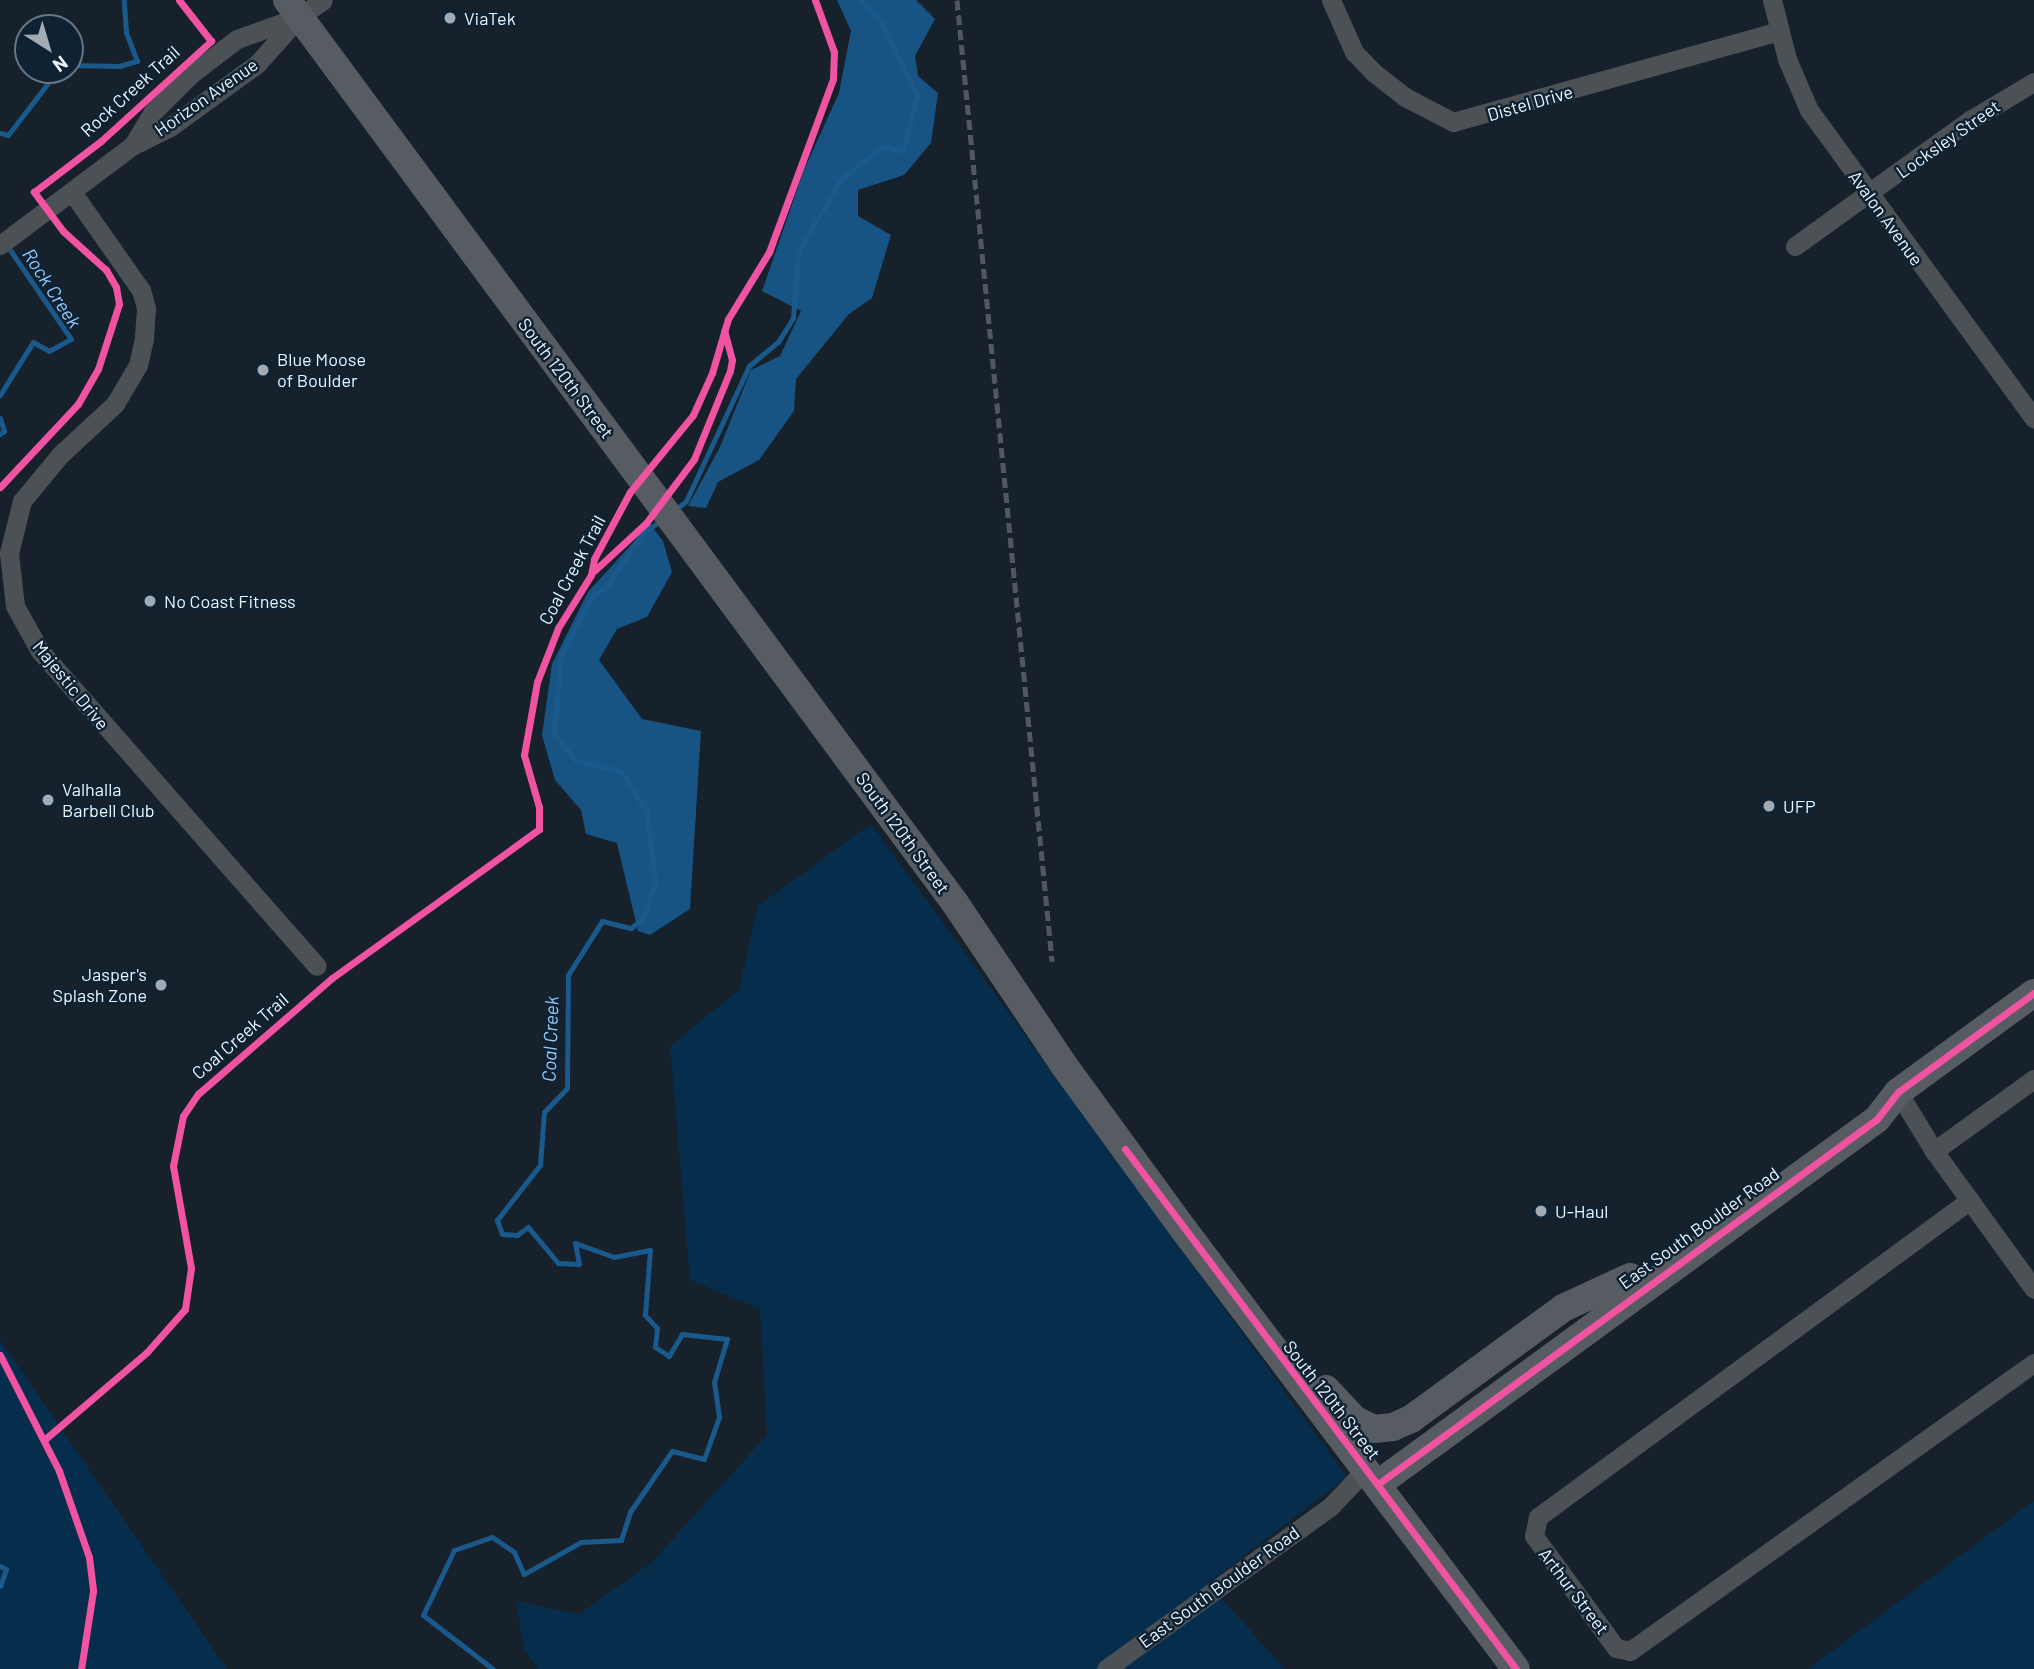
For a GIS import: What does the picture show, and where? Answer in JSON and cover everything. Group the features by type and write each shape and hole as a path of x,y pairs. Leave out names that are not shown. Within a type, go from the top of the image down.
{"main road":[{"name":"South 120th Street","path":"293,8 955,902 1058,1057 1184,1230 1516,1669"},
{"name":"East South Boulder Road","path":"1372,1476 1877,1119 1898,1092 2034,993"},
{"path":"1630,1277 1857,1111 1898,1092"},
{"name":"East South Boulder Road","path":"1184,1230 1283,1334 1340,1408 1374,1429 1411,1419 1563,1308 1630,1277"},
{"name":"East South Boulder Road","path":"1372,1476 1630,1277"}],"street":[{"path":"293,8 323,0"},
{"name":"Distel Drive","path":"1331,0 1354,52 1373,72 1405,97 1453,122 1779,31"},
{"name":"Avalon Avenue","path":"1772,0 1800,95 2034,419"},
{"name":"Horizon Avenue","path":"132,146 153,112 190,75 237,39 293,8"},
{"name":"Horizon Avenue","path":"0,245 132,146 170,127 257,64 293,8"},
{"name":"Locksley Street","path":"1795,246 1970,120 2034,82"},
{"name":"Majestic Drive","path":"72,192 136,280 146,308 144,339 138,365 115,404 60,455 22,500 9,553 15,606 40,652 317,966"},
{"path":"1934,1152 2034,1079"},
{"path":"1898,1092 1934,1152 2034,1289"},
{"name":"Arthur Street","path":"1970,1200 1538,1517 1534,1536 1616,1648 1630,1651 2034,1363"},
{"name":"East South Boulder Road","path":"1106,1669 1372,1476"}],"shaded area":[{"path":"837,0 916,0 935,19 915,56 918,76 938,93 931,143 904,175 858,190 858,216 891,235 872,298 849,314 796,379 794,411 759,460 718,482 706,508 688,506 720,447 751,370 780,356 801,311 762,291 804,170 839,93 851,31"},
{"path":"650,524 663,541 672,572 647,617 617,629 599,660 642,719 701,731 690,909 650,935 638,931 617,843 586,834 581,810 555,780 542,735 552,664 588,592"},
{"path":"871,824 1347,1477 1208,1583 1285,1669 538,1669 524,1649 516,1601 579,1614 652,1562 767,1435 760,1309 690,1280 670,1046 739,990 758,906"},
{"path":"0,1340 227,1669 0,1669"},
{"path":"2034,1501 2034,1669 1808,1669"}],"waterway":[{"name":"Rock Creek","path":"84,65 119,66 137,61 126,32 124,0"},
{"name":"Coal Creek","path":"675,510 686,501 749,366 778,342 793,318 798,252 842,178 883,146 903,151 917,96 880,21 861,0"},
{"name":"Rock Creek","path":"0,133 8,135 47,84"},
{"name":"Rock Creek","path":"0,395 33,342 49,351 71,339 6,244"},
{"name":"Rock Creek","path":"0,418 4,431 0,434"},
{"name":"Coal Creek","path":"493,1669 423,1615 454,1550 492,1537 514,1552 524,1574 581,1542 621,1540 630,1512 672,1451 704,1459 719,1417 714,1382 727,1339 682,1334 669,1356 655,1347 657,1328 645,1315 650,1250 614,1257 575,1243 579,1264 558,1263 528,1227 517,1235 502,1234 497,1220 540,1165 544,1112 567,1088 568,975 602,921 631,928 643,918 655,883 647,812 621,771 576,761 554,734 561,654 594,594 606,588 641,535 661,520"},
{"name":"Rock Creek","path":"0,1566 6,1569 0,1586"}],"railway":[{"path":"957,0 1052,961"}],"cycle path":[{"name":"Rock Creek Trail","path":"0,487 78,404 98,369 119,304 116,287 106,270 63,231 34,192 101,141 211,41 179,0"},
{"name":"Coal Creek Trail","path":"44,1440 147,1352 185,1309 191,1268 173,1166 183,1116 198,1094 332,978 539,829 539,807 524,755 537,682 558,628 591,575 594,559 630,492 693,415 712,373 728,319 769,252 833,79 834,52 815,0"},
{"name":"Coal Creek Trail","path":"594,571 646,523 694,459 730,371 732,360 724,331"},
{"path":"1378,1484 1877,1119 1898,1092 2034,993"},
{"path":"1125,1149 1516,1669"},
{"path":"0,1355 59,1471 89,1557 93,1591 81,1669"}],"place":[{"name":"ViaTek","path":"450,18"},
{"name":"Blue Moose of Boulder","path":"263,370"},
{"name":"No Coast Fitness","path":"150,601"},
{"name":"Valhalla Barbell Club","path":"48,800"},
{"name":"UFP","path":"1769,806"},
{"name":"Jasper's Splash Zone","path":"161,985"},
{"name":"U-Haul","path":"1541,1211"}]}
